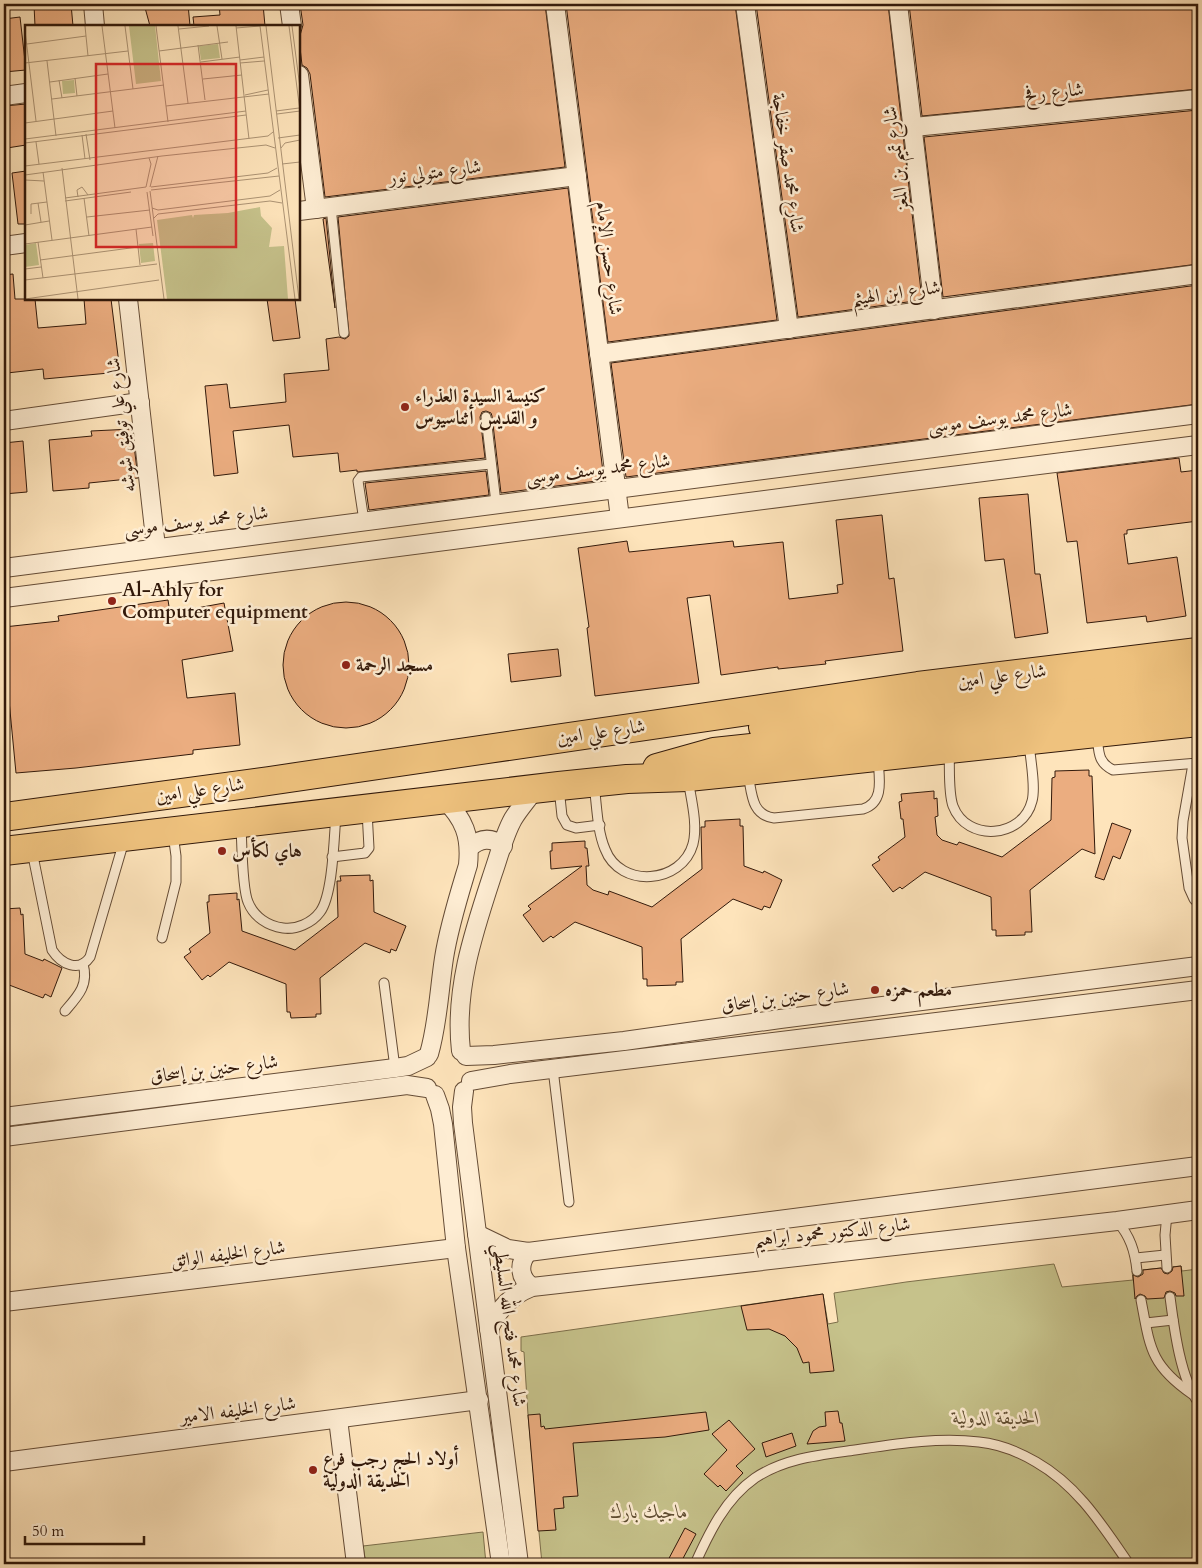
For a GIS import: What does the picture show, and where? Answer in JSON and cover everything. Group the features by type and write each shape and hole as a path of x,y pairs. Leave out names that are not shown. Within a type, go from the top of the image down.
{"main road":[{"name":"شارع علي امين","path":"4,817 918,686 1198,652"},
{"path":"557,738 613,742 647,740 1187,689"},
{"path":"627,779 661,766 714,752 1187,689"},
{"name":"شارع علي امين","path":"4,851 547,787 627,779 688,777 1198,722"}],"street":[{"path":"93,4 95,25"},
{"path":"289,4 292,25"},
{"name":"شارع حسن الإمام","path":"555,4 620,518"},
{"name":"شارع محمد صقر خفاجة","path":"745,4 789,329"},
{"name":"شارع تميم بن المعز","path":"898,4 914,127 934,310"},
{"path":"300,80 324,208"},
{"path":"4,96 25,93"},
{"name":"شارع رفح","path":"914,127 1198,99"},
{"name":"شارع متولي نور","path":"300,210 577,176"},
{"path":"4,246 25,243"},
{"name":"شارع ابن الهيثم","path":"599,354 1198,274"},
{"name":"شارع علي توفيق شوشه","path":"128,300 156,547"},
{"path":"4,421 140,402"},
{"name":"شارع محمد يوسف موسى","path":"4,568 496,503 1198,414"},
{"path":"4,598 1198,445"},
{"path":"468,1086 473,1072 471,1063 464,1053 460,1016 466,961 473,934 512,821 547,787"},
{"path":"444,799 456,811 465,829 469,848 468,864 444,957 437,1019 428,1055 421,1073 423,1081 440,1109 443,1124 456,1248 501,1564"},
{"path":"469,848 478,841 483,840 494,840 503,846"},
{"name":"شارع حنين بن إسحاق","path":"464,1053 507,1054 633,1040 780,1019 1198,966"},
{"path":"4,1138 407,1085 445,1098 455,1096 468,1086 500,1076 1198,990"},
{"path":"428,1055 436,1049 444,1047 453,1048 464,1053"},
{"name":"شارع حنين بن إسحاق","path":"4,1117 395,1068 408,1066 428,1055"},
{"name":"شارع محمد فتح الله السليطي","path":"468,1086 462,1107 463,1123 519,1564"},
{"name":"شارع الدكتور محمود ابراهيم","path":"477,1234 508,1249 528,1252 1198,1166"},
{"name":"شارع الدكتور محمود ابراهيم","path":"489,1329 506,1303 522,1291 532,1287 1117,1221 1198,1210"},
{"name":"شارع الخليفه الواثق","path":"4,1302 456,1248"},
{"path":"528,1252 521,1264 521,1271 527,1283 532,1287"},
{"name":"شارع الخليفه الامير","path":"4,1462 478,1400"},
{"path":"338,1418 356,1564"}],"lane":[{"path":"324,208 344,332"},
{"path":"486,417 496,503"},
{"path":"364,521 358,481 361,477 491,464"},
{"path":"1097,732 1101,760 1113,770 1196,763 1183,821 1182,838 1189,888 1198,903"},
{"path":"948,749 953,806 963,821 978,830 995,832 1012,828 1025,816 1032,800 1029,740"},
{"path":"747,771 756,807 766,817 774,818 863,809 870,807 878,795 878,757"},
{"path":"594,782 605,851 616,866 632,875 651,878 669,873 684,861 693,844 694,826 688,777"},
{"path":"547,787 566,825 576,828 600,825"},
{"path":"332,858 368,851 367,808"},
{"path":"241,823 248,902 257,917 272,926 290,929 307,924 320,912 327,896 336,812"},
{"path":"162,938 176,882 176,856 172,832"},
{"path":"32,848 52,950 60,959 73,966 83,964 90,957 125,837"},
{"path":"65,1011 83,987 85,972 83,964"},
{"path":"384,983 395,1068"},
{"path":"553,1070 569,1202"},
{"path":"1166,1268 1164,1255 1167,1214"},
{"path":"1117,1221 1129,1238 1136,1258 1137,1271"},
{"path":"1136,1258 1164,1255"},
{"path":"1170,1297 1181,1358 1192,1394"},
{"path":"1141,1300 1156,1360 1171,1378 1192,1394 1198,1402"},
{"path":"1146,1323 1173,1320"},
{"path":"695,1564 715,1524 732,1499 753,1479 776,1466 812,1457 904,1443 942,1440 994,1444 1017,1453 1051,1471 1066,1483 1092,1511 1129,1564"}],"green space":[{"name":"الحديقة الدولية","path":"1054,1264 1062,1287 1133,1280 1132,1271 1181,1266 1182,1271 1198,1269 1198,1564 542,1564 524,1352 521,1351 521,1337 823,1294 828,1324 838,1322 834,1293"},
{"path":"483,1532 486,1564 366,1564 363,1546"}],"building":[{"path":"71,4 73,25 35,25 34,5"},
{"path":"144,4 188,4 190,25 150,25"},
{"path":"219,4 263,4 265,25 194,25 193,17 220,15"},
{"path":"300,4 545,4 565,167 325,197 310,74 307,68 302,65 300,36 303,25"},
{"path":"566,4 735,4 777,320 608,342"},
{"path":"756,4 888,4 922,300 798,317"},
{"path":"909,4 1198,4 1198,89 922,116"},
{"path":"20,17 25,70 4,72 4,19"},
{"path":"25,104 25,145 7,148 4,106"},
{"path":"1198,110 1198,264 943,297 924,137"},
{"path":"25,171 25,224 18,224 12,173"},
{"path":"568,188 604,480 501,493 492,416 491,413 486,411 482,412 480,417 485,458 357,472 357,470 340,472 338,453 293,457 289,425 233,431 238,473 214,476 205,386 227,384 230,408 286,402 284,374 329,370 326,339 339,337 345,339 349,336 338,217"},
{"path":"326,218 335,308 323,219"},
{"path":"13,274 15,299 35,300 38,328 86,324 84,300 111,300 120,372 44,379 43,369 7,373 4,344 4,275"},
{"path":"1198,285 1198,404 626,477 611,363"},
{"path":"267,300 295,300 300,338 273,341"},
{"path":"132,429 138,478 89,483 89,488 53,491 49,440 92,436 91,431"},
{"path":"23,441 27,492 4,494 4,443"},
{"path":"1179,458 1181,472 1198,470 1198,521 1127,530 1127,534 1124,534 1128,564 1177,557 1186,616 1147,622 1146,616 1087,623 1077,541 1067,542 1057,473"},
{"path":"486,471 489,495 369,510 365,483"},
{"path":"1028,494 1035,574 1040,574 1048,633 1015,638 1004,559 985,561 979,498"},
{"path":"882,515 889,579 894,578 903,651 825,661 826,664 778,669 778,667 721,675 710,595 687,598 699,683 595,696 587,628 589,627 578,548 627,541 629,552 733,541 734,547 783,542 789,599 838,593 837,585 843,584 836,520"},
{"path":"168,600 170,613 224,603 233,651 182,660 187,698 235,693 240,745 193,750 193,754 16,773 8,690 4,691 4,627 59,621 58,616"},
{"name":"مسجد الرحمة","path":"346,602 370,607 391,620 404,641 409,665 404,689 391,710 370,723 346,728 322,723 301,710 288,689 283,665 288,641 301,620 322,607"},
{"path":"558,649 561,676 511,682 508,654"},
{"path":"1089,770 1089,776 1092,776 1095,854 1082,849 1030,890 1032,932 1025,932 1025,935 996,936 996,930 992,930 991,897 925,872 902,889 900,887 893,892 872,865 880,860 878,857 905,837 899,802 902,801 901,794 934,791 934,799 937,798 938,816 935,817 937,835 942,840 957,845 959,842 1002,857 1051,820 1052,778 1055,777 1055,771"},
{"path":"740,819 740,826 743,826 744,866 763,873 764,871 782,880 770,908 764,906 762,910 733,899 681,939 683,982 676,982 676,985 647,986 647,979 643,979 642,947 575,922 553,938 551,936 543,942 523,915 531,909 528,906 582,866 551,869 550,851 552,851 552,843 585,841 589,866 586,866 587,885 593,890 608,895 609,891 652,907 702,869 701,827 705,827 705,821"},
{"path":"1112,823 1131,830 1120,859 1113,856 1104,880 1095,877"},
{"path":"370,875 370,881 373,880 374,912 406,926 396,951 391,949 390,953 365,943 320,978 321,1014 316,1014 316,1017 291,1018 290,1012 287,1012 286,984 229,962 210,977 208,975 202,980 184,957 191,952 189,949 210,933 207,902 209,902 209,895 237,893 242,931 295,950 338,917 337,881 341,881 340,876"},
{"path":"20,908 21,915 23,914 25,954 43,961 44,959 62,968 51,997 45,994 43,998 4,983 4,909"},
{"path":"1181,1266 1184,1296 1176,1296 1175,1293 1170,1291 1166,1292 1164,1298 1147,1299 1140,1294 1135,1299 1133,1275 1138,1277 1143,1274 1143,1270 1161,1268 1164,1273 1168,1274 1172,1271 1173,1267"},
{"path":"823,1294 834,1371 810,1373 809,1362 803,1363 797,1348 785,1336 769,1329 747,1330 741,1306"},
{"path":"838,1411 845,1441 807,1444 813,1431 819,1427 826,1426 825,1412"},
{"path":"706,1412 709,1430 665,1437 573,1443 578,1496 563,1497 564,1508 554,1509 556,1530 538,1531 528,1415 540,1414 541,1427 544,1426 545,1429"},
{"path":"729,1420 755,1449 736,1466 743,1473 726,1491 720,1485 718,1487 704,1474 727,1450 712,1434"},
{"path":"792,1433 796,1446 766,1457 762,1443"},
{"path":"685,1528 696,1534 680,1564 666,1564"}],"place":[{"name":"كنيسة السيدة العذراء و القديس أثناسيوس","path":"405,407"},
{"name":"Al-Ahly for Computer equipment","path":"112,601"},
{"name":"مسجد الرحمة","path":"346,665"},
{"name":"هاي لكأس","path":"222,851"},
{"name":"مطعم حمزه","path":"875,990"},
{"name":"أولاد الحج رجب فرع الحديقة الدولية","path":"313,1470"}],"park label":[{"name":"ماجيك بارك","path":"649,1512"}]}
